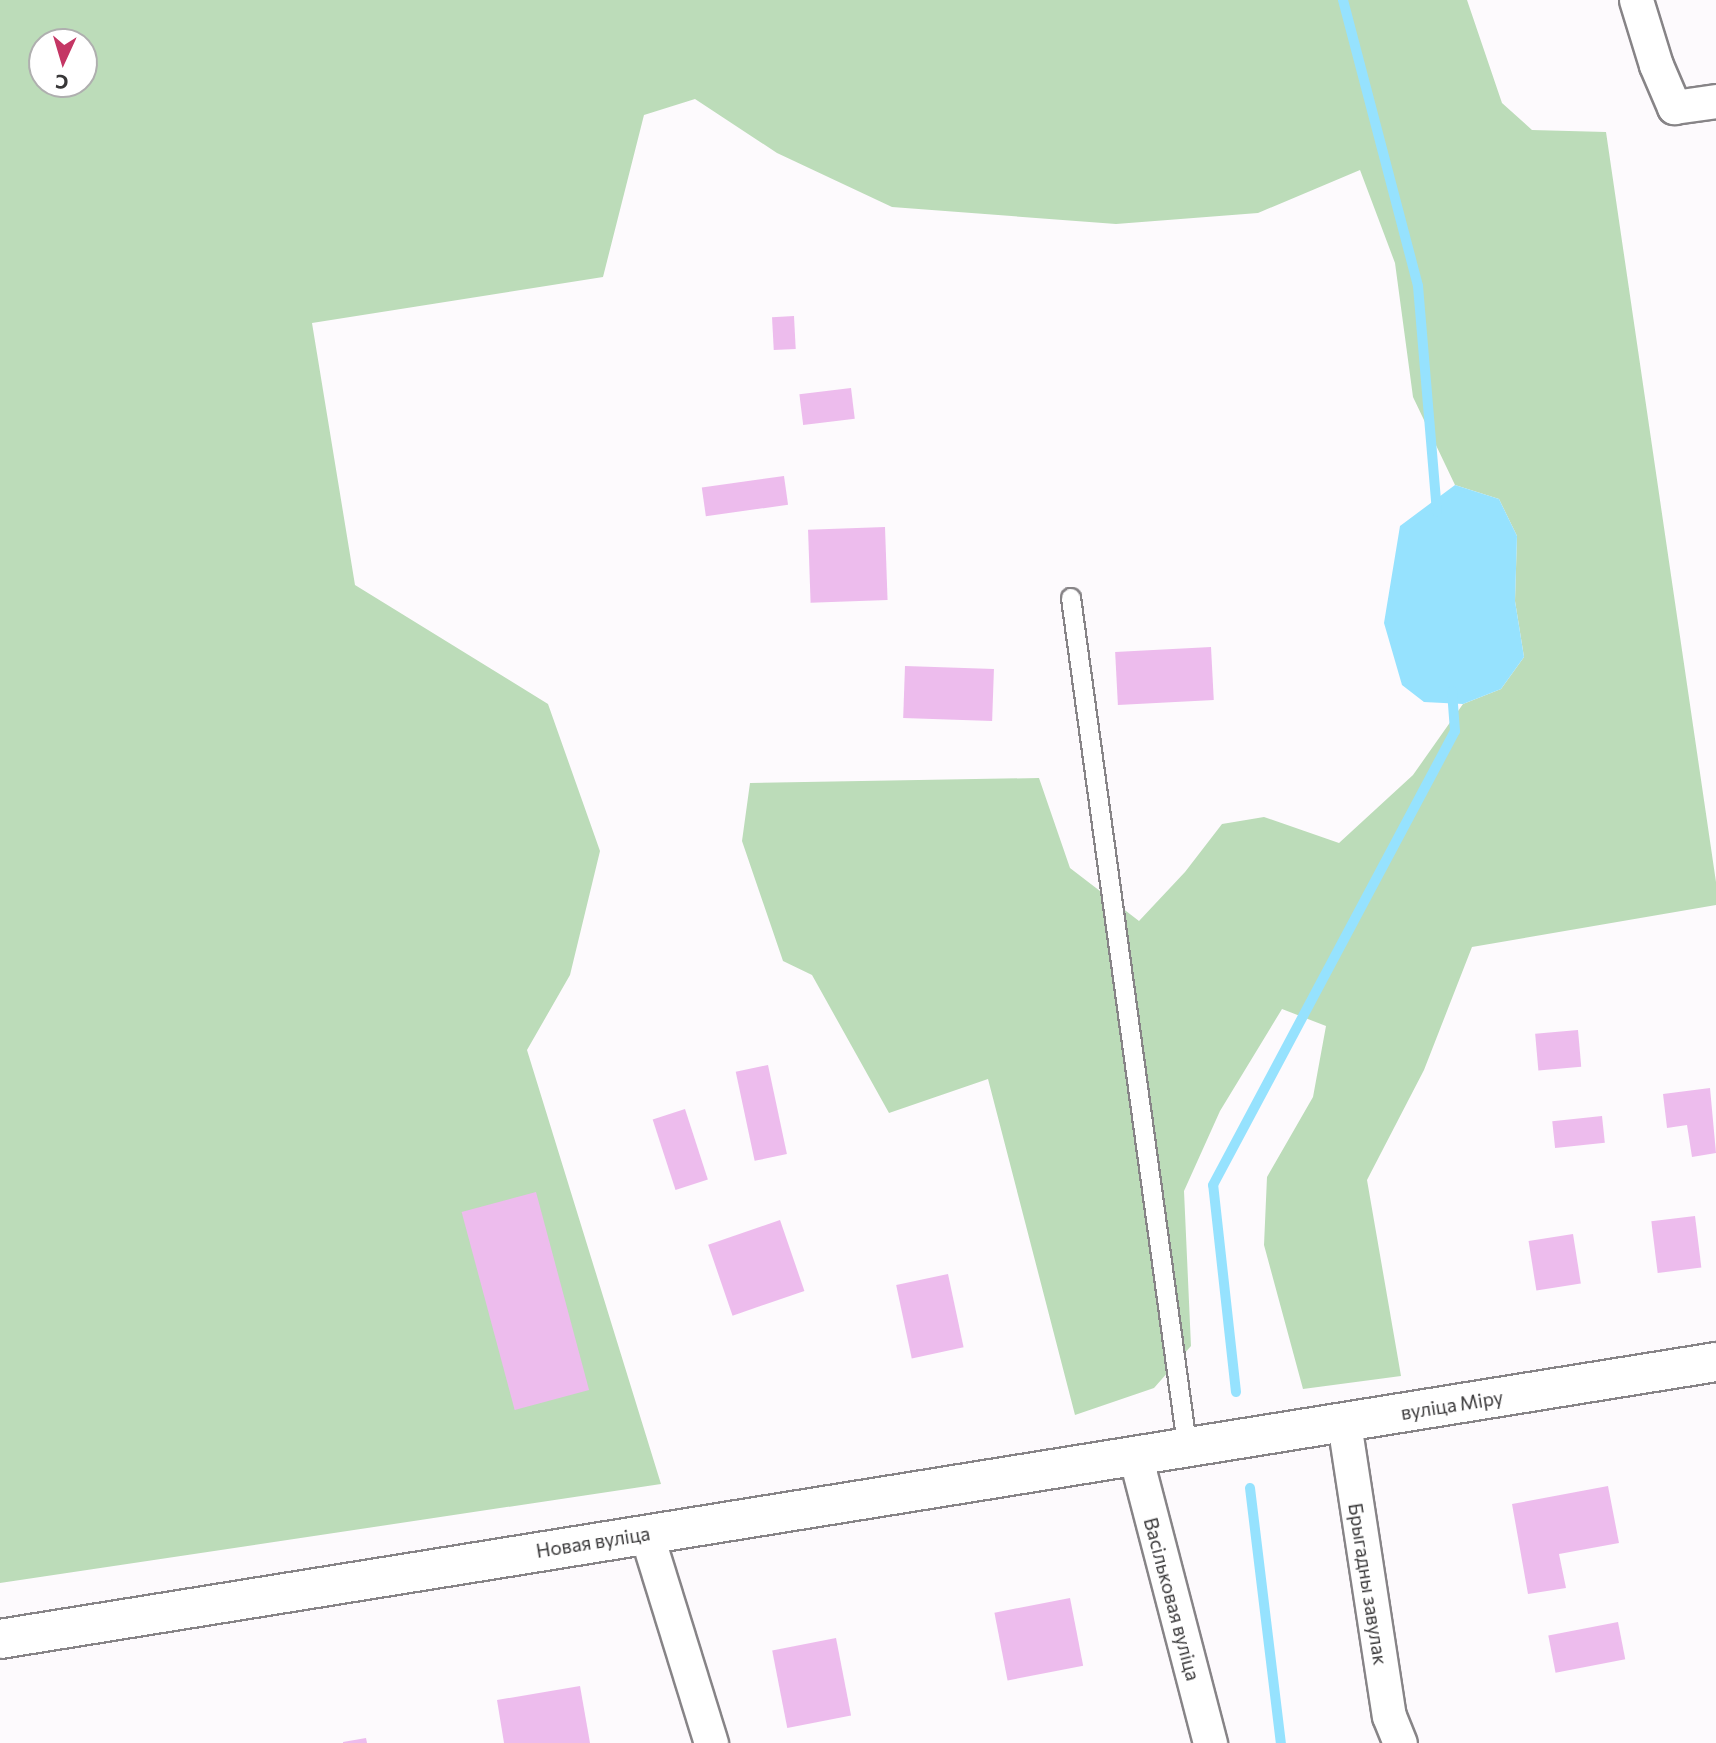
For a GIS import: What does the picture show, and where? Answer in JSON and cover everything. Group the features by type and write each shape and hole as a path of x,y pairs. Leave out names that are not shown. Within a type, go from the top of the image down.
{"street":[{"path":"1636,0 1656,65 1674,107 1716,101"},
{"name":"вуліца Міру","path":"1187,1445 1344,1423 1716,1362"},
{"name":"Брыгадны завулак","path":"1344,1423 1389,1716 1400,1743"},
{"name":"Новая вуліца","path":"0,1639 1187,1445"},
{"name":"Васільковая вуліца","path":"1135,1455 1210,1743"},
{"path":"646,1533 711,1743"}],"lane":[{"path":"1071,598 1187,1445"}],"green space":[{"path":"0,0 1467,0 1502,103 1532,130 1606,132 1716,882 1716,905 1472,947 1424,1070 1367,1180 1401,1376 1303,1389 1264,1245 1267,1177 1313,1097 1326,1026 1282,1009 1220,1111 1184,1191 1191,1346 1154,1388 1075,1415 988,1079 889,1113 812,975 783,961 742,841 750,783 1039,778 1070,868 1139,921 1185,872 1222,824 1264,817 1339,843 1413,775 1463,704 1501,689 1524,657 1515,601 1517,536 1499,499 1455,485 1413,397 1395,263 1360,170 1258,213 1116,224 892,207 777,153 695,99 644,115 603,277 312,323 355,585 548,704 600,851 570,975 527,1050 661,1484 0,1583"}],"water":[{"path":"1455,485 1499,499 1517,536 1515,601 1524,657 1501,689 1463,704 1424,702 1402,685 1384,623 1400,526"}],"building":[{"path":"794,316 796,349 774,350 772,317"},
{"path":"851,388 855,419 803,425 799,394"},
{"path":"784,476 788,505 706,516 702,488"},
{"path":"885,527 888,600 811,603 808,530"},
{"path":"1211,647 1214,700 1118,705 1115,652"},
{"path":"905,666 994,669 992,721 903,718"},
{"path":"1578,1030 1581,1067 1538,1071 1535,1034"},
{"path":"768,1065 787,1154 755,1161 736,1072"},
{"path":"1710,1088 1716,1153 1692,1157 1687,1125 1667,1128 1663,1094"},
{"path":"685,1109 708,1179 676,1190 653,1120"},
{"path":"1602,1116 1605,1143 1555,1148 1552,1121"},
{"path":"536,1192 589,1390 515,1410 462,1212"},
{"path":"1695,1216 1701,1268 1658,1273 1651,1221"},
{"path":"780,1220 804,1291 733,1316 708,1245"},
{"path":"1573,1234 1581,1283 1536,1290 1529,1241"},
{"path":"948,1274 964,1347 912,1358 896,1285"},
{"path":"1608,1486 1619,1543 1559,1554 1566,1588 1528,1594 1512,1504"},
{"path":"1070,1598 1083,1666 1008,1680 994,1613"},
{"path":"1618,1622 1625,1659 1556,1673 1548,1636"},
{"path":"836,1638 851,1716 787,1728 772,1650"},
{"path":"580,1686 590,1743 504,1743 497,1700"},
{"path":"366,1738 367,1743 343,1743 343,1742"}],"waterway":[{"path":"1343,0 1418,286 1437,511"},
{"path":"1236,1392 1213,1185 1455,731 1452,691"},
{"path":"1250,1488 1281,1743"}]}
